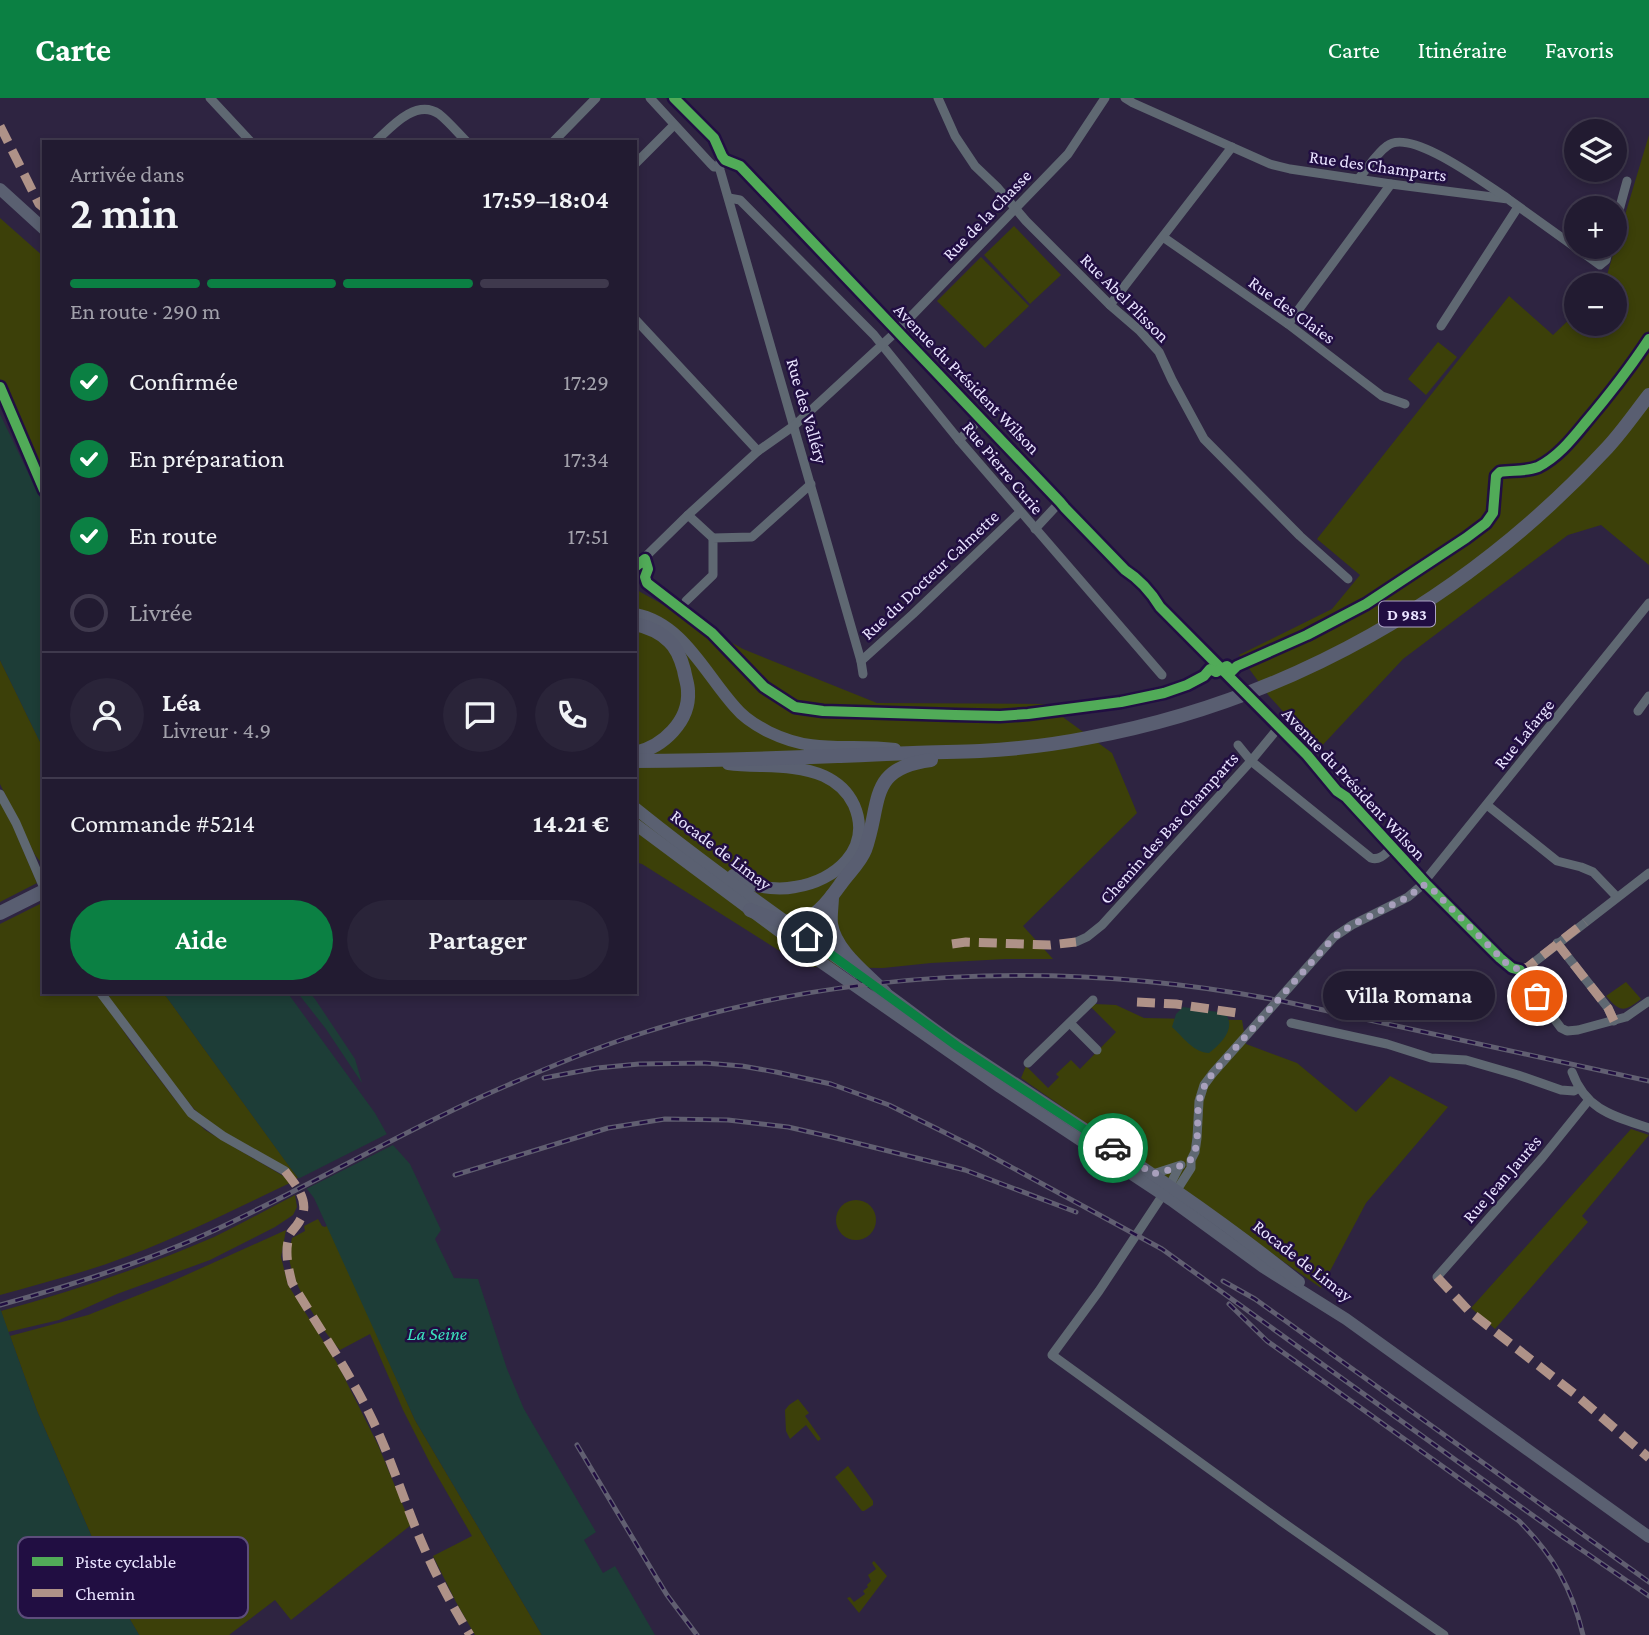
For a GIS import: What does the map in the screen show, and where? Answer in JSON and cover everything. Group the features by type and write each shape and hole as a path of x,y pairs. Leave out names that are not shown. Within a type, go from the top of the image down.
{"main road":[{"path":"0,189 42,227"},
{"name":"D 983","path":"637,761 981,751 1087,738 1146,725 1221,703 1270,685 1361,643 1453,584 1538,517 1608,447 1649,395"},
{"path":"637,615 656,621 670,630 699,661 736,709 770,733 806,746 880,747 919,752"},
{"path":"637,624 652,628 671,642 682,664 688,693 684,712 674,729 657,745 637,753"},
{"path":"750,910 788,923 813,916 832,897 861,857 866,847 878,793 889,776 913,762 981,751"},
{"path":"676,840 747,883 772,888 811,884 830,875 847,861 856,845 860,831 856,808 843,789 828,777 787,767 746,766 704,760"},
{"name":"Rocade de Limay","path":"637,810 957,1046 1153,1174 1170,1192"},
{"name":"Rocade de Limay","path":"637,826 815,958 990,1080 1267,1256 1346,1319 1649,1537"},
{"path":"637,837 724,891"},
{"path":"0,914 42,891"},
{"path":"832,897 831,922 835,939 885,993"}],"street":[{"path":"211,98 249,140"},
{"path":"555,140 596,98"},
{"path":"650,98 714,167 720,167"},
{"name":"Avenue du Président Wilson","path":"674,98 714,138 725,160 740,166 1065,508 1237,684"},
{"name":"Rue Abel Plisson","path":"937,98 955,136 975,166 997,187 1015,210 1159,352 1204,439 1300,537 1348,579"},
{"name":"Rue de la Chasse","path":"637,565 688,514 758,451 794,425 882,346 1068,154 1105,98"},
{"name":"Rue des Champarts","path":"1125,98 1270,164 1391,184 1508,199"},
{"path":"377,140 406,112 423,108 437,111 465,140"},
{"path":"637,162 674,125"},
{"path":"1358,179 1388,144 1401,141 1424,147 1465,170 1564,240"},
{"path":"1110,304 1232,147"},
{"name":"Rue des Valléry","path":"722,156 720,167 863,674"},
{"path":"1287,324 1391,184"},
{"name":"Rue Pierre Curie","path":"729,198 740,200 874,335 958,440 1161,675"},
{"path":"1441,327 1518,207"},
{"name":"Rue des Claies","path":"1163,237 1287,324 1382,396 1405,404"},
{"path":"1592,259 1600,265 1606,259"},
{"path":"637,321 758,451"},
{"path":"958,440 981,418"},
{"path":"688,514 713,538 752,537 811,484"},
{"path":"1034,529 1060,502"},
{"name":"Rue du Docteur Calmette","path":"861,661 1020,512"},
{"path":"686,601 713,576 713,538"},
{"name":"Rue Lafarge","path":"1426,884 1428,877 1649,604"},
{"path":"1638,711 1649,696"},
{"name":"Avenue du Président Wilson","path":"1256,704 1314,762 1337,791 1346,797 1426,884 1500,958 1520,970 1519,975 1523,982 1562,1028 1571,1031 1614,1021"},
{"name":"Chemin des Bas Champarts","path":"1076,942 1102,926 1279,727"},
{"path":"1238,745 1251,761 1371,858 1380,858 1392,847"},
{"path":"0,794 16,823 42,885"},
{"path":"1487,805 1557,861 1594,872 1617,897"},
{"path":"1520,970 1528,967 1617,897 1647,878"},
{"path":"1426,884 1408,897 1334,937 1213,1073 1204,1085 1199,1101 1197,1138 1191,1168 1170,1192 1052,1355 1444,1635"},
{"path":"1557,943 1608,1008 1614,1021 1626,1017 1649,1001"},
{"path":"102,994 191,1113 223,1136 285,1171"},
{"path":"1028,1063 1093,1000"},
{"path":"1070,1023 1097,1050"},
{"path":"1292,1023 1387,1044 1432,1058 1466,1060 1560,1090 1574,1091 1579,1088"},
{"path":"1572,1072 1588,1101 1611,1115 1649,1128"},
{"name":"Rue Jean Jaurès","path":"1437,1277 1542,1158 1588,1101"},
{"path":"1153,1174 1179,1167 1191,1160"},
{"path":"1170,1192 1179,1167"}],"green space":[{"path":"1649,135 1649,565 1601,525 1568,535 1403,659 1318,750 1269,696 1239,655 1332,609 1360,575 1317,539 1509,296 1553,335 1564,324 1564,336 1627,336 1627,273 1608,273 1612,259 1627,259 1627,208"},
{"path":"0,218 42,255 42,497 0,403"},
{"path":"1014,226 1061,275 1030,304 984,255"},
{"path":"981,257 1029,306 985,348 937,301"},
{"path":"1438,342 1457,357 1426,395 1408,379"},
{"path":"637,590 743,649 877,703 1045,704 1112,753 1137,813 1023,926 1053,959 1006,959 883,968 805,967 637,863"},
{"path":"0,660 42,746 42,864 35,855 0,784"},
{"path":"0,801 37,883 0,902"},
{"path":"42,903 42,994 98,994 177,1102 205,1130 285,1177 290,1183 128,1256 0,1295 0,924"},
{"path":"1626,982 1641,999 1623,1009 1606,996"},
{"path":"106,994 164,994 298,1178 295,1179 282,1166 214,1126 194,1109 163,1072"},
{"path":"1095,1004 1116,1005 1144,1018 1242,1020 1246,1044 1297,1063 1356,1112 1390,1076 1448,1107 1366,1203 1321,1288 1021,1078 1026,1066 1048,1088 1059,1077 1056,1074 1071,1060 1080,1069 1116,1032 1091,1007"},
{"path":"1631,1129 1649,1135 1582,1216 1588,1222 1495,1329 1471,1308"},
{"path":"295,1195 297,1207 293,1215 210,1260 117,1294 59,1320 8,1332 1,1311 82,1287 162,1258 214,1237"},
{"path":"856,1200 864,1201 870,1206 875,1212 875,1228 870,1234 864,1239 856,1240 848,1239 842,1234 837,1228 836,1220 837,1212 842,1206 848,1201"},
{"path":"318,1219 322,1226 328,1225 415,1420 542,1635 475,1635 456,1602 433,1556 472,1536 403,1410 370,1334 340,1350 316,1318 294,1278 289,1254 292,1238 305,1231 304,1226"},
{"path":"286,1230 281,1257 288,1285 337,1363 378,1445 411,1525 291,1620 275,1600 229,1635 139,1635 129,1618 248,1618 248,1537 92,1537 37,1411 10,1336 88,1315 166,1284"},
{"path":"798,1399 809,1413 805,1416 821,1439 818,1441 806,1425 790,1439 786,1431 785,1410"},
{"path":"848,1466 873,1501 873,1505 864,1511 835,1477"},
{"path":"874,1561 887,1576 859,1613 847,1598 850,1597 854,1602 865,1594 863,1591 871,1581 868,1575 876,1569 872,1563"}],"water":[{"path":"0,414 42,502 42,746 0,660"},
{"path":"1424,986 1455,1011 1414,1001"},
{"name":"La Seine","path":"164,994 288,994 375,1113 393,1145 410,1164 441,1230 435,1239 454,1278 478,1279 507,1369 524,1409 596,1532 584,1540 603,1573 615,1566 655,1635 542,1635 415,1420 314,1198"},
{"path":"299,994 311,994 315,999 355,1059 362,1083"},
{"path":"1183,1007 1225,1013 1229,1024 1226,1035 1209,1053 1193,1047 1172,1027 1176,1014"},
{"path":"0,1308 37,1411 92,1537 18,1537 18,1618 129,1618 139,1635 0,1635"}],"pier":[{"path":"391,1132 396,1143 393,1145 304,1190 296,1180"}],"railway":[{"path":"0,1305 104,1274 179,1246 483,1096 603,1046 702,1016 783,997 866,985 949,977 1032,975 1199,987 1282,1001 1649,1081"},
{"path":"544,1078 597,1068 639,1064 705,1063 742,1066 831,1084 889,1105 978,1149 1162,1249 1649,1596"},
{"path":"455,1175 608,1128 665,1119 728,1120 788,1127 965,1170 1076,1212"},
{"path":"1223,1281 1255,1299 1649,1582"},
{"path":"1229,1304 1267,1341 1519,1521 1560,1573 1573,1602 1583,1635"},
{"path":"577,1445 667,1595 697,1635"}],"marked path":[{"path":"0,126 42,206"},
{"path":"1520,970 1528,967 1585,922"},
{"path":"952,944 966,942 1050,945 1076,942"},
{"path":"1557,943 1608,1008 1614,1021"},
{"path":"1520,970 1523,981 1537,996"},
{"path":"1137,1002 1176,1004 1244,1014"},
{"path":"285,1171 301,1194 304,1207 287,1246 292,1283 364,1403 430,1561 470,1635"},
{"path":"1437,1277 1469,1311 1576,1395 1649,1458"}],"cycle path":[{"path":"674,98 714,138 725,160 740,166 1065,508 1144,586 1160,607 1307,755 1337,791 1346,797 1426,884 1500,958 1512,968 1520,970"},
{"path":"637,565 645,559 648,569 645,577 647,583 712,633 764,687 795,707 823,711 1000,716 1121,702 1164,693 1187,685 1204,676 1210,669 1216,672 1227,666 1232,671 1237,666 1307,635 1366,604 1466,538 1486,523 1493,513 1496,476 1500,472 1538,467 1558,453 1611,392 1649,339"},
{"path":"0,387 42,485"}],"way so far":[{"path":"1113,1148 1153,1174 1179,1167 1191,1160 1197,1138 1199,1101 1204,1085 1213,1073 1334,937 1408,897 1423,885 1429,886 1500,958 1520,970 1520,978 1537,996"}],"place":[{"name":"Villa Romana","path":"1537,996"}],"route":[{"path":"807,937 957,1046 1113,1148"}]}
